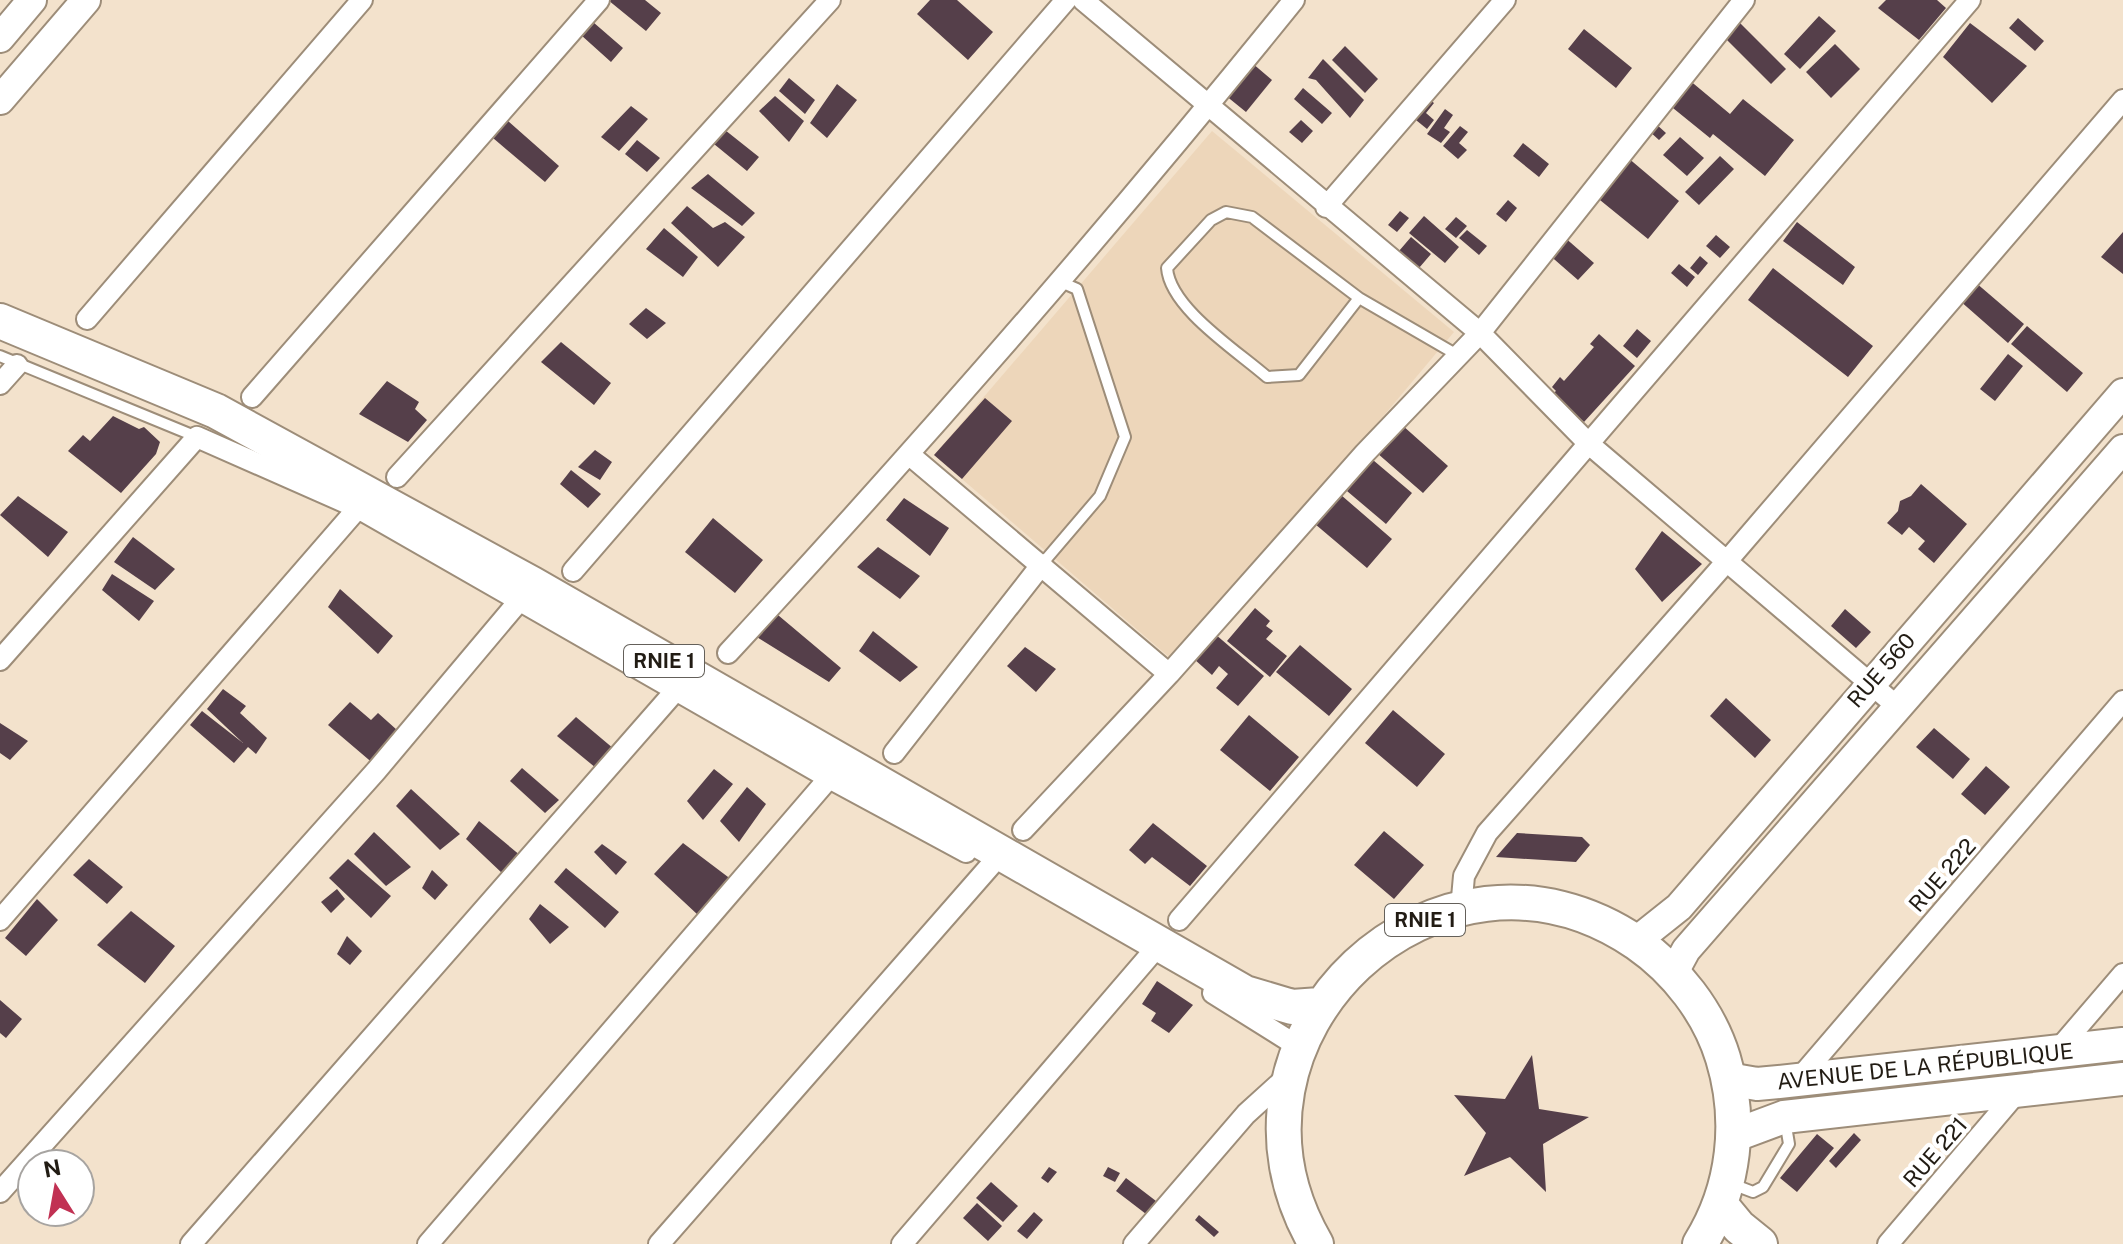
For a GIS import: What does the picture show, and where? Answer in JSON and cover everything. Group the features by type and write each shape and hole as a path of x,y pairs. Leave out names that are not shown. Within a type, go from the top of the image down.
{"highway":[{"name":"RNIE 1","path":"0,321 216,411 545,592 1245,993 1292,1007 1320,1005"},
{"name":"RNIE 1","path":"1316,1244 1297,1203 1286,1161 1284,1117 1294,1060 1320,1005 1340,980 1384,942 1421,922 1461,909 1511,904 1551,908 1599,922 1635,942 1673,974 1706,1019 1728,1079 1733,1136 1723,1193 1700,1244"},
{"path":"1723,1193 1739,1227 1760,1244"}],"main road":[{"path":"0,38 32,0"},
{"path":"0,100 86,0"},
{"name":"RUE 560","path":"1635,942 1679,907 1869,683 2123,393"},
{"name":"RUE 560","path":"1673,974 1686,950 2123,449"},
{"name":"AVENUE DE LA RÉPUBLIQUE","path":"1728,1079 1757,1084 2123,1044"},
{"name":"AVENUE DE LA RÉPUBLIQUE","path":"1733,1136 1784,1117 2123,1079"}],"street":[{"path":"87,319 362,0"},
{"path":"252,397 599,0"},
{"path":"397,477 830,0"},
{"path":"573,571 1066,0"},
{"path":"1083,0 1326,207 1480,333 1589,444 1899,708"},
{"path":"728,653 911,456 1061,282 1294,0"},
{"path":"1326,207 1505,0"},
{"path":"1023,830 1169,674 1365,453 1480,333 1744,0"},
{"path":"1179,920 1970,0"},
{"path":"1461,909 1464,876 1487,833 1727,561 2123,100"},
{"path":"0,384 8,360"},
{"path":"0,660 197,437 358,508 829,778 1151,954 1294,1060 1134,1244"},
{"path":"911,456 1169,674"},
{"path":"0,920 358,508"},
{"path":"894,753 1042,564"},
{"path":"0,1192 376,771 519,601"},
{"path":"191,1244 677,689"},
{"name":"RUE 222","path":"1798,1080 2123,701"},
{"path":"428,1244 829,778"},
{"path":"659,1244 991,865"},
{"path":"902,1244 1151,954"},
{"path":"2057,1051 2123,974"},
{"name":"RUE 221","path":"1888,1244 2019,1090"}],"lane":[{"path":"1359,298 1299,375 1267,377 1180,302 1168,284 1167,268 1211,220 1226,212 1252,217 1359,298 1459,356"},
{"path":"1042,564 1100,496 1125,437 1077,289 1061,282"},
{"path":"8,360 197,437"},
{"path":"1723,1193 1753,1192 1763,1187 1789,1144 1784,1117"}],"shaded area":[{"path":"1212,131 1454,332 1176,663 934,455"}],"building":[{"path":"608,0 645,0 661,13 646,31"},
{"path":"930,0 957,0 993,32 968,60 917,14"},
{"path":"1886,0 1937,0 1946,8 1919,40 1878,8"},
{"path":"1819,16 1836,31 1800,69 1784,54"},
{"path":"2018,18 2044,41 2035,51 2009,28"},
{"path":"1738,21 1786,69 1771,84 1723,36"},
{"path":"593,22 623,48 611,62 581,35"},
{"path":"1970,23 2027,66 1992,103 1943,57"},
{"path":"1584,29 1632,68 1616,88 1568,49"},
{"path":"1835,44 1860,69 1831,98 1806,72"},
{"path":"1345,46 1378,79 1365,93 1332,60"},
{"path":"1323,59 1364,100 1350,118 1316,80 1308,78"},
{"path":"1252,63 1272,80 1246,112 1225,95"},
{"path":"789,78 815,100 805,114 779,91"},
{"path":"1688,79 1730,114 1743,99 1794,140 1765,176 1713,134 1710,138 1668,104"},
{"path":"837,84 857,100 827,138 810,123"},
{"path":"1303,88 1332,113 1322,124 1294,99"},
{"path":"775,96 804,121 789,142 759,111"},
{"path":"1426,97 1434,103 1426,113 1434,120 1427,129 1411,116"},
{"path":"631,106 648,119 619,151 601,137"},
{"path":"1445,109 1453,115 1444,128 1450,132 1441,143 1427,134"},
{"path":"1301,120 1313,131 1302,143 1289,132"},
{"path":"508,121 559,166 545,182 493,138"},
{"path":"1656,124 1666,133 1659,140 1649,131"},
{"path":"1460,126 1468,132 1459,143 1467,150 1458,159 1443,146"},
{"path":"725,130 759,157 747,171 714,144"},
{"path":"1680,137 1704,158 1687,176 1663,155"},
{"path":"637,140 660,158 647,172 625,154"},
{"path":"1523,143 1549,164 1539,177 1513,156"},
{"path":"1720,156 1734,169 1699,205 1685,192"},
{"path":"1627,157 1679,201 1648,239 1595,196"},
{"path":"708,174 755,213 742,226 691,188"},
{"path":"1508,200 1517,208 1506,222 1496,214"},
{"path":"687,206 713,228 725,222 745,237 718,267 671,223"},
{"path":"1400,211 1409,218 1397,232 1388,225"},
{"path":"1424,216 1459,247 1445,263 1409,233"},
{"path":"1456,217 1467,226 1456,238 1445,229"},
{"path":"1797,222 1855,267 1843,285 1783,241"},
{"path":"664,228 698,257 683,277 646,249"},
{"path":"1467,230 1487,246 1479,255 1459,238"},
{"path":"2123,232 2123,274 2101,257"},
{"path":"1716,235 1730,247 1720,258 1706,246"},
{"path":"1563,236 1594,263 1578,280 1547,253"},
{"path":"1411,237 1431,254 1419,268 1399,251"},
{"path":"1700,256 1708,263 1698,275 1690,268"},
{"path":"1679,264 1695,277 1687,287 1671,273"},
{"path":"1773,268 1873,346 1848,377 1748,300"},
{"path":"1975,282 2024,324 2008,343 1959,300"},
{"path":"646,308 666,323 647,339 629,324"},
{"path":"2027,326 2083,373 2067,392 2011,344"},
{"path":"1637,329 1651,341 1637,358 1623,346"},
{"path":"1599,334 1635,366 1584,422 1552,394 1556,391 1552,387 1560,377 1564,381 1594,347 1590,344"},
{"path":"561,342 611,383 594,405 541,362"},
{"path":"2008,354 2023,366 1995,401 1980,389"},
{"path":"387,381 419,402 415,409 427,420 408,442 359,414"},
{"path":"985,398 1012,421 962,479 934,455"},
{"path":"113,416 139,429 144,427 160,442 156,454 121,493 68,451 83,435 90,441"},
{"path":"1402,425 1448,466 1423,493 1377,453"},
{"path":"595,450 612,462 600,480 578,467"},
{"path":"1373,460 1412,493 1386,524 1347,491"},
{"path":"571,470 601,494 588,508 560,484"},
{"path":"1921,484 1967,524 1934,563 1918,549 1925,541 1909,527 1902,535 1887,523 1898,511 1900,501 1911,496"},
{"path":"1341,495 1392,539 1367,568 1315,524"},
{"path":"18,496 68,532 48,557 0,515"},
{"path":"904,498 949,528 930,556 886,520"},
{"path":"713,518 763,560 735,593 685,552"},
{"path":"1662,531 1702,564 1662,602 1635,569"},
{"path":"133,537 175,569 155,590 114,562"},
{"path":"878,547 920,576 900,599 857,567"},
{"path":"112,574 154,601 139,621 102,590"},
{"path":"340,589 393,636 378,654 328,607"},
{"path":"1255,608 1270,621 1266,626 1273,631 1266,639 1287,656 1270,677 1227,641"},
{"path":"1845,609 1871,632 1856,648 1831,626"},
{"path":"772,610 841,668 829,682 752,634"},
{"path":"873,631 918,667 900,682 859,651"},
{"path":"1215,634 1264,676 1238,706 1216,688 1228,674 1219,666 1212,675 1194,659"},
{"path":"1300,645 1352,689 1329,716 1276,672"},
{"path":"1025,647 1056,669 1036,692 1007,666"},
{"path":"223,689 246,706 240,713 267,738 256,754 248,747 234,763 190,725 202,711 243,743 207,709"},
{"path":"1726,698 1771,740 1755,758 1710,716"},
{"path":"350,702 371,720 378,713 397,730 375,765 328,725"},
{"path":"1393,710 1445,754 1417,787 1365,743"},
{"path":"1249,715 1299,757 1270,791 1220,750"},
{"path":"576,717 614,749 596,768 557,736"},
{"path":"0,723 28,741 10,760 0,753"},
{"path":"1934,728 1970,759 1953,779 1916,747"},
{"path":"1986,766 2010,787 1985,815 1961,794"},
{"path":"522,768 559,800 545,813 510,781"},
{"path":"714,769 733,784 703,820 687,801"},
{"path":"747,787 766,804 739,842 720,821"},
{"path":"411,789 460,834 440,850 396,806"},
{"path":"479,821 521,856 503,874 466,839"},
{"path":"1153,823 1207,866 1190,886 1152,857 1145,864 1129,850"},
{"path":"1384,831 1424,865 1394,899 1354,865"},
{"path":"374,832 411,867 386,886 354,854"},
{"path":"1517,833 1582,837 1590,845 1576,862 1496,857"},
{"path":"683,843 732,880 698,915 654,874"},
{"path":"602,844 627,862 616,875 594,852"},
{"path":"89,859 123,887 107,904 73,875"},
{"path":"348,859 391,896 371,918 329,878"},
{"path":"566,868 619,912 605,928 554,882"},
{"path":"432,870 448,885 435,900 422,888"},
{"path":"337,889 345,899 331,913 321,902"},
{"path":"37,899 58,920 26,956 5,938"},
{"path":"540,904 569,927 550,944 529,919"},
{"path":"131,911 175,946 145,983 97,945"},
{"path":"347,936 362,951 350,965 337,954"},
{"path":"1157,981 1193,1005 1169,1033 1151,1021 1156,1013 1142,1004"},
{"path":"0,1000 22,1019 6,1038 0,1033"},
{"path":"1532,1055 1539,1109 1589,1117 1543,1144 1546,1192 1510,1157 1464,1176 1486,1133 1454,1095 1505,1099"},
{"path":"1854,1133 1861,1140 1836,1168 1829,1161"},
{"path":"1817,1134 1834,1148 1797,1192 1780,1178"},
{"path":"1049,1167 1057,1172 1048,1183 1041,1178"},
{"path":"1108,1167 1120,1173 1115,1182 1103,1176"},
{"path":"1126,1178 1156,1201 1146,1214 1116,1191"},
{"path":"991,1182 1018,1206 1003,1222 976,1198"},
{"path":"977,1203 1002,1226 988,1241 963,1218"},
{"path":"1034,1212 1043,1220 1027,1239 1017,1231"},
{"path":"1199,1215 1219,1232 1214,1237 1195,1220"}]}
